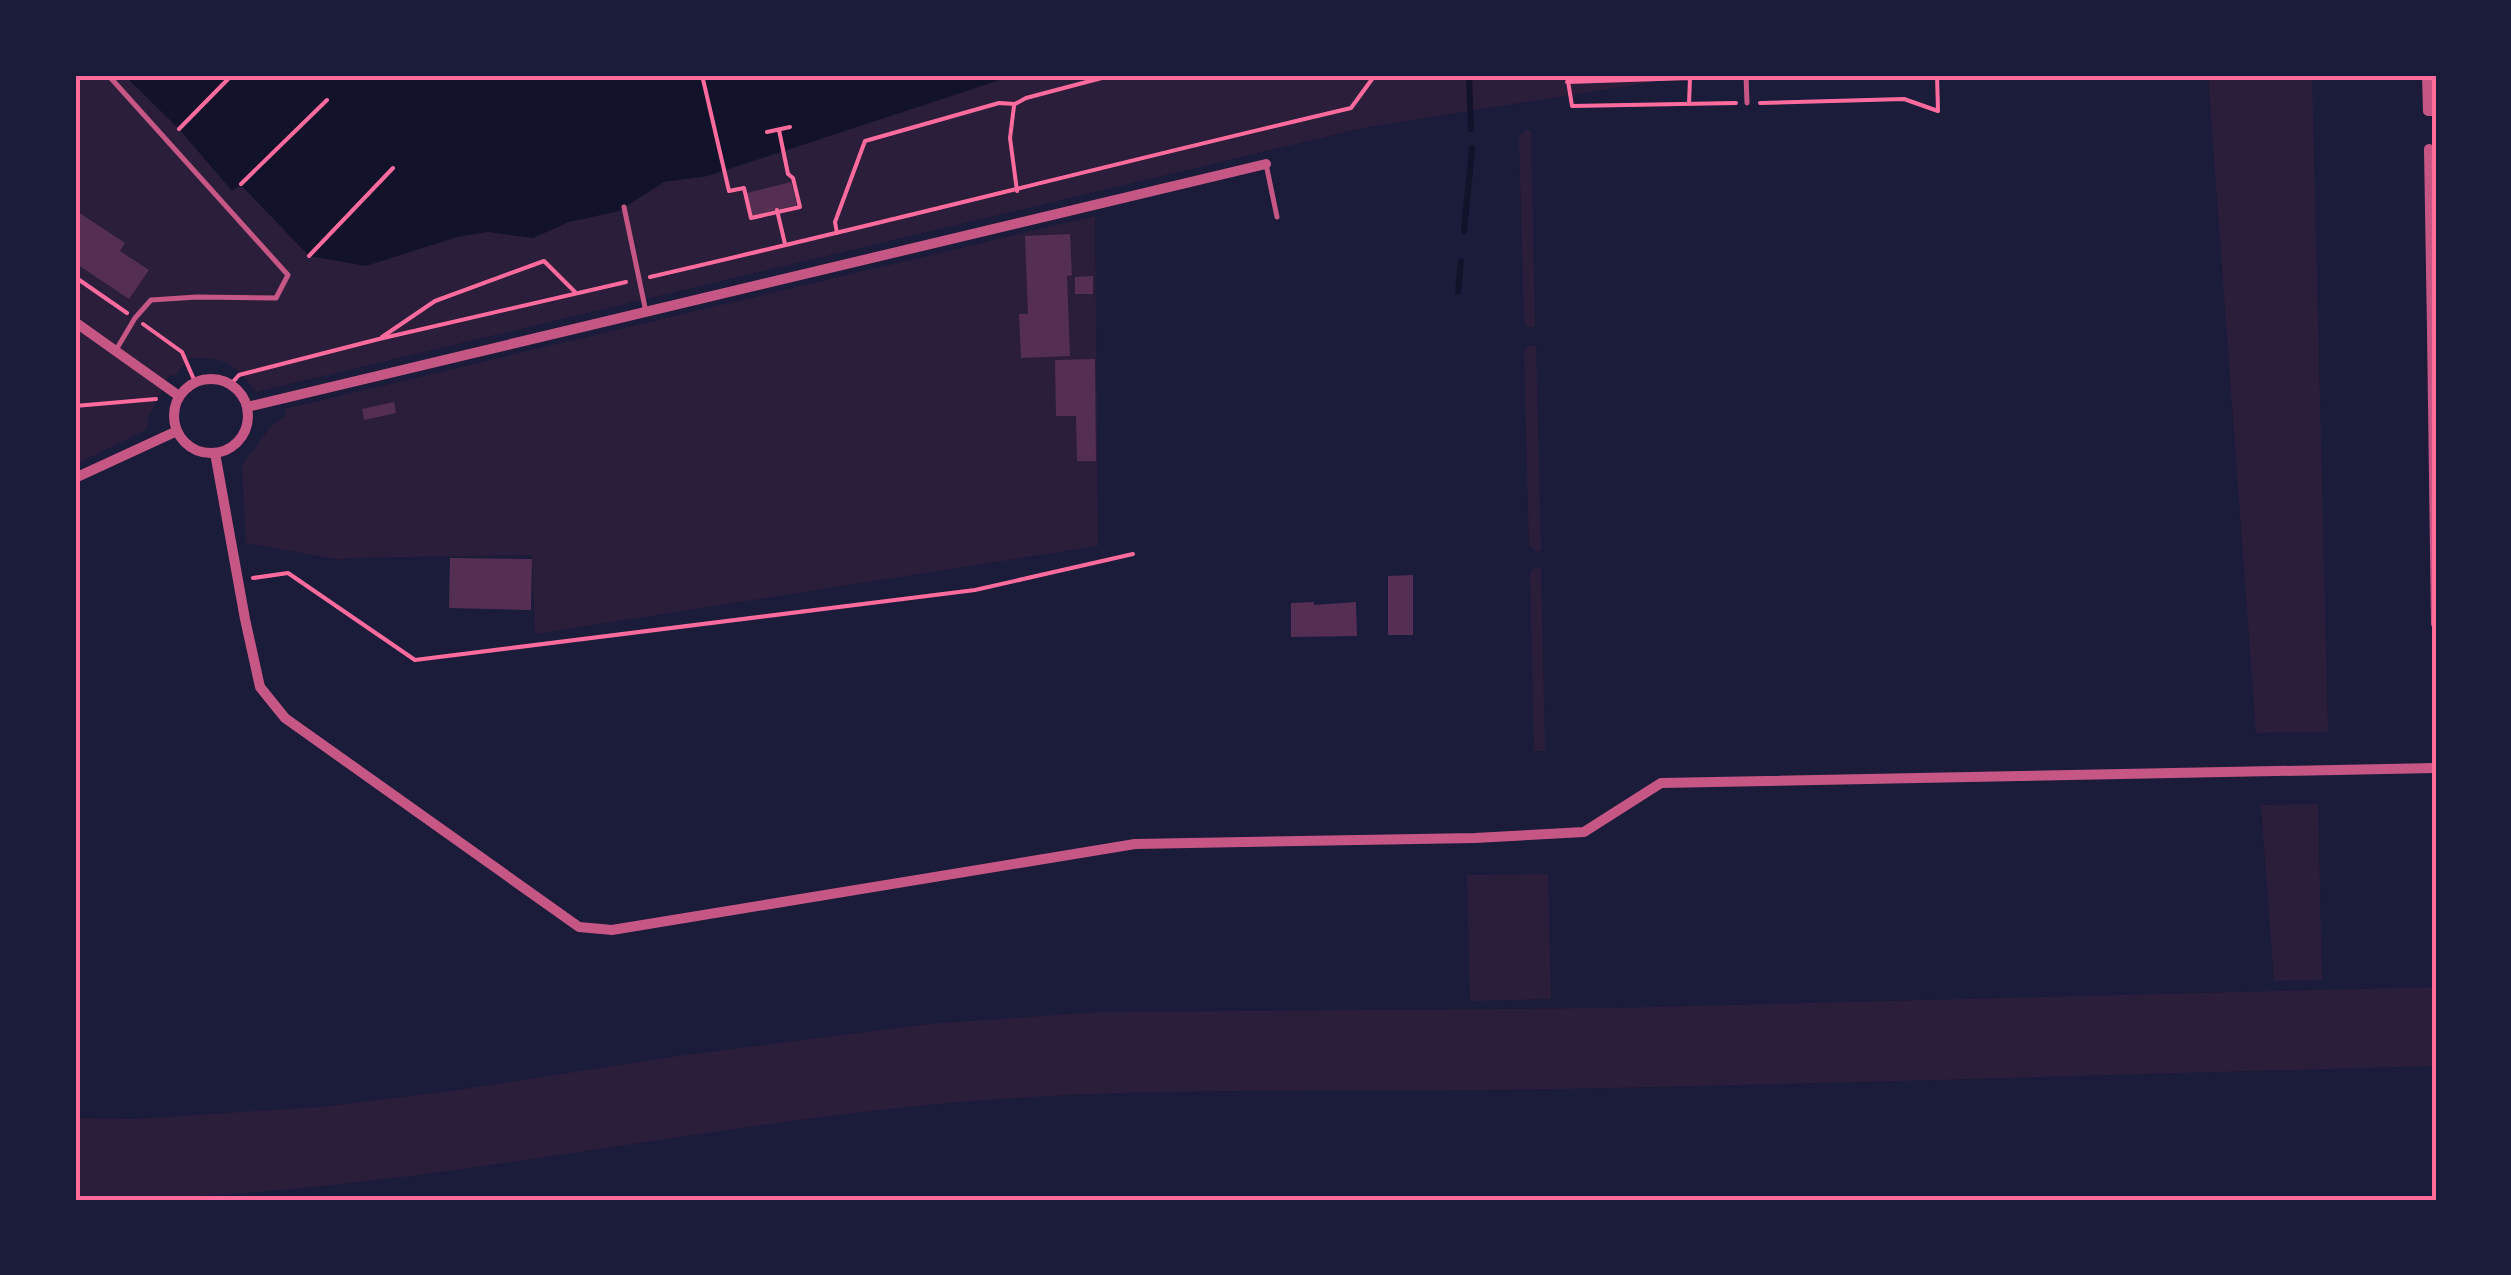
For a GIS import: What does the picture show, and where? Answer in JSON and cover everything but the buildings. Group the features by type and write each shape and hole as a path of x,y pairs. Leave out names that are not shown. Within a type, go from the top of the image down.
{"street":[{"path":"2428,75 2432,111"},
{"path":"2428,149 2436,624"},
{"path":"247,407 1266,164"},
{"path":"75,322 177,400"},
{"path":"214,378 231,384 247,407 241,437 234,445 215,452 192,448 177,431 177,400 195,382 214,378"},
{"path":"75,478 177,431"},
{"path":"215,452 260,687 285,718 579,927 612,930 1134,844 1475,838 1584,832 1661,783 2436,768"}],"lane":[{"path":"108,75 288,275 276,298 151,300 116,350"},
{"path":"1746,75 1746,103"},
{"path":"1266,164 1277,218"},
{"path":"624,207 646,312"}],"path":[{"path":"179,129 232,75"},
{"path":"702,75 729,192 744,188 751,218 800,207 778,130"},
{"path":"837,233 835,222 865,141 1113,75"},
{"path":"1035,186 1351,108 1375,75"},
{"path":"1937,75 1938,110"},
{"path":"1572,106 1567,78 1690,78 1689,104"},
{"path":"241,184 327,100"},
{"path":"1015,104 1010,138 1016,191"},
{"path":"767,132 790,127"},
{"path":"308,256 394,168"},
{"path":"778,211 785,246"},
{"path":"379,339 435,300 544,261 576,293"},
{"path":"75,406 152,398 177,400"},
{"path":"238,580 288,573 416,660 975,590 1134,554"}],"shaded area":[{"path":"75,75 1696,75 1363,128 256,392 228,364 189,358 176,375 169,376 148,418 147,429 75,465"},
{"path":"124,75 1015,75 708,176 664,182 619,211 569,222 533,238 488,232 457,237 366,266 309,256 241,185 232,191 179,129"},
{"path":"2208,75 2312,75 2328,732 2256,733"},
{"path":"1525,130 1531,130 1535,327 1527,327 1524,322 1519,137"},
{"path":"1095,216 1098,546 535,634 532,555 341,560 246,543 242,466 269,429 286,416 285,409"},
{"path":"1536,345 1541,551 1529,546 1524,352 1528,346"},
{"path":"1541,567 1545,751 1534,751 1530,574 1532,569"},
{"path":"2318,804 2322,980 2274,981 2261,805"},
{"path":"1548,874 1551,999 1470,1001 1467,875"},
{"path":"2436,987 2436,1066 1666,1087 1032,1097 793,1121 315,1187 75,1199 75,1118 135,1119 319,1107 928,1024 1100,1012 1615,1008"}],"waterway":[{"path":"1469,75 1471,129"},
{"path":"1464,231 1472,148"},
{"path":"1458,292 1461,261"}]}
